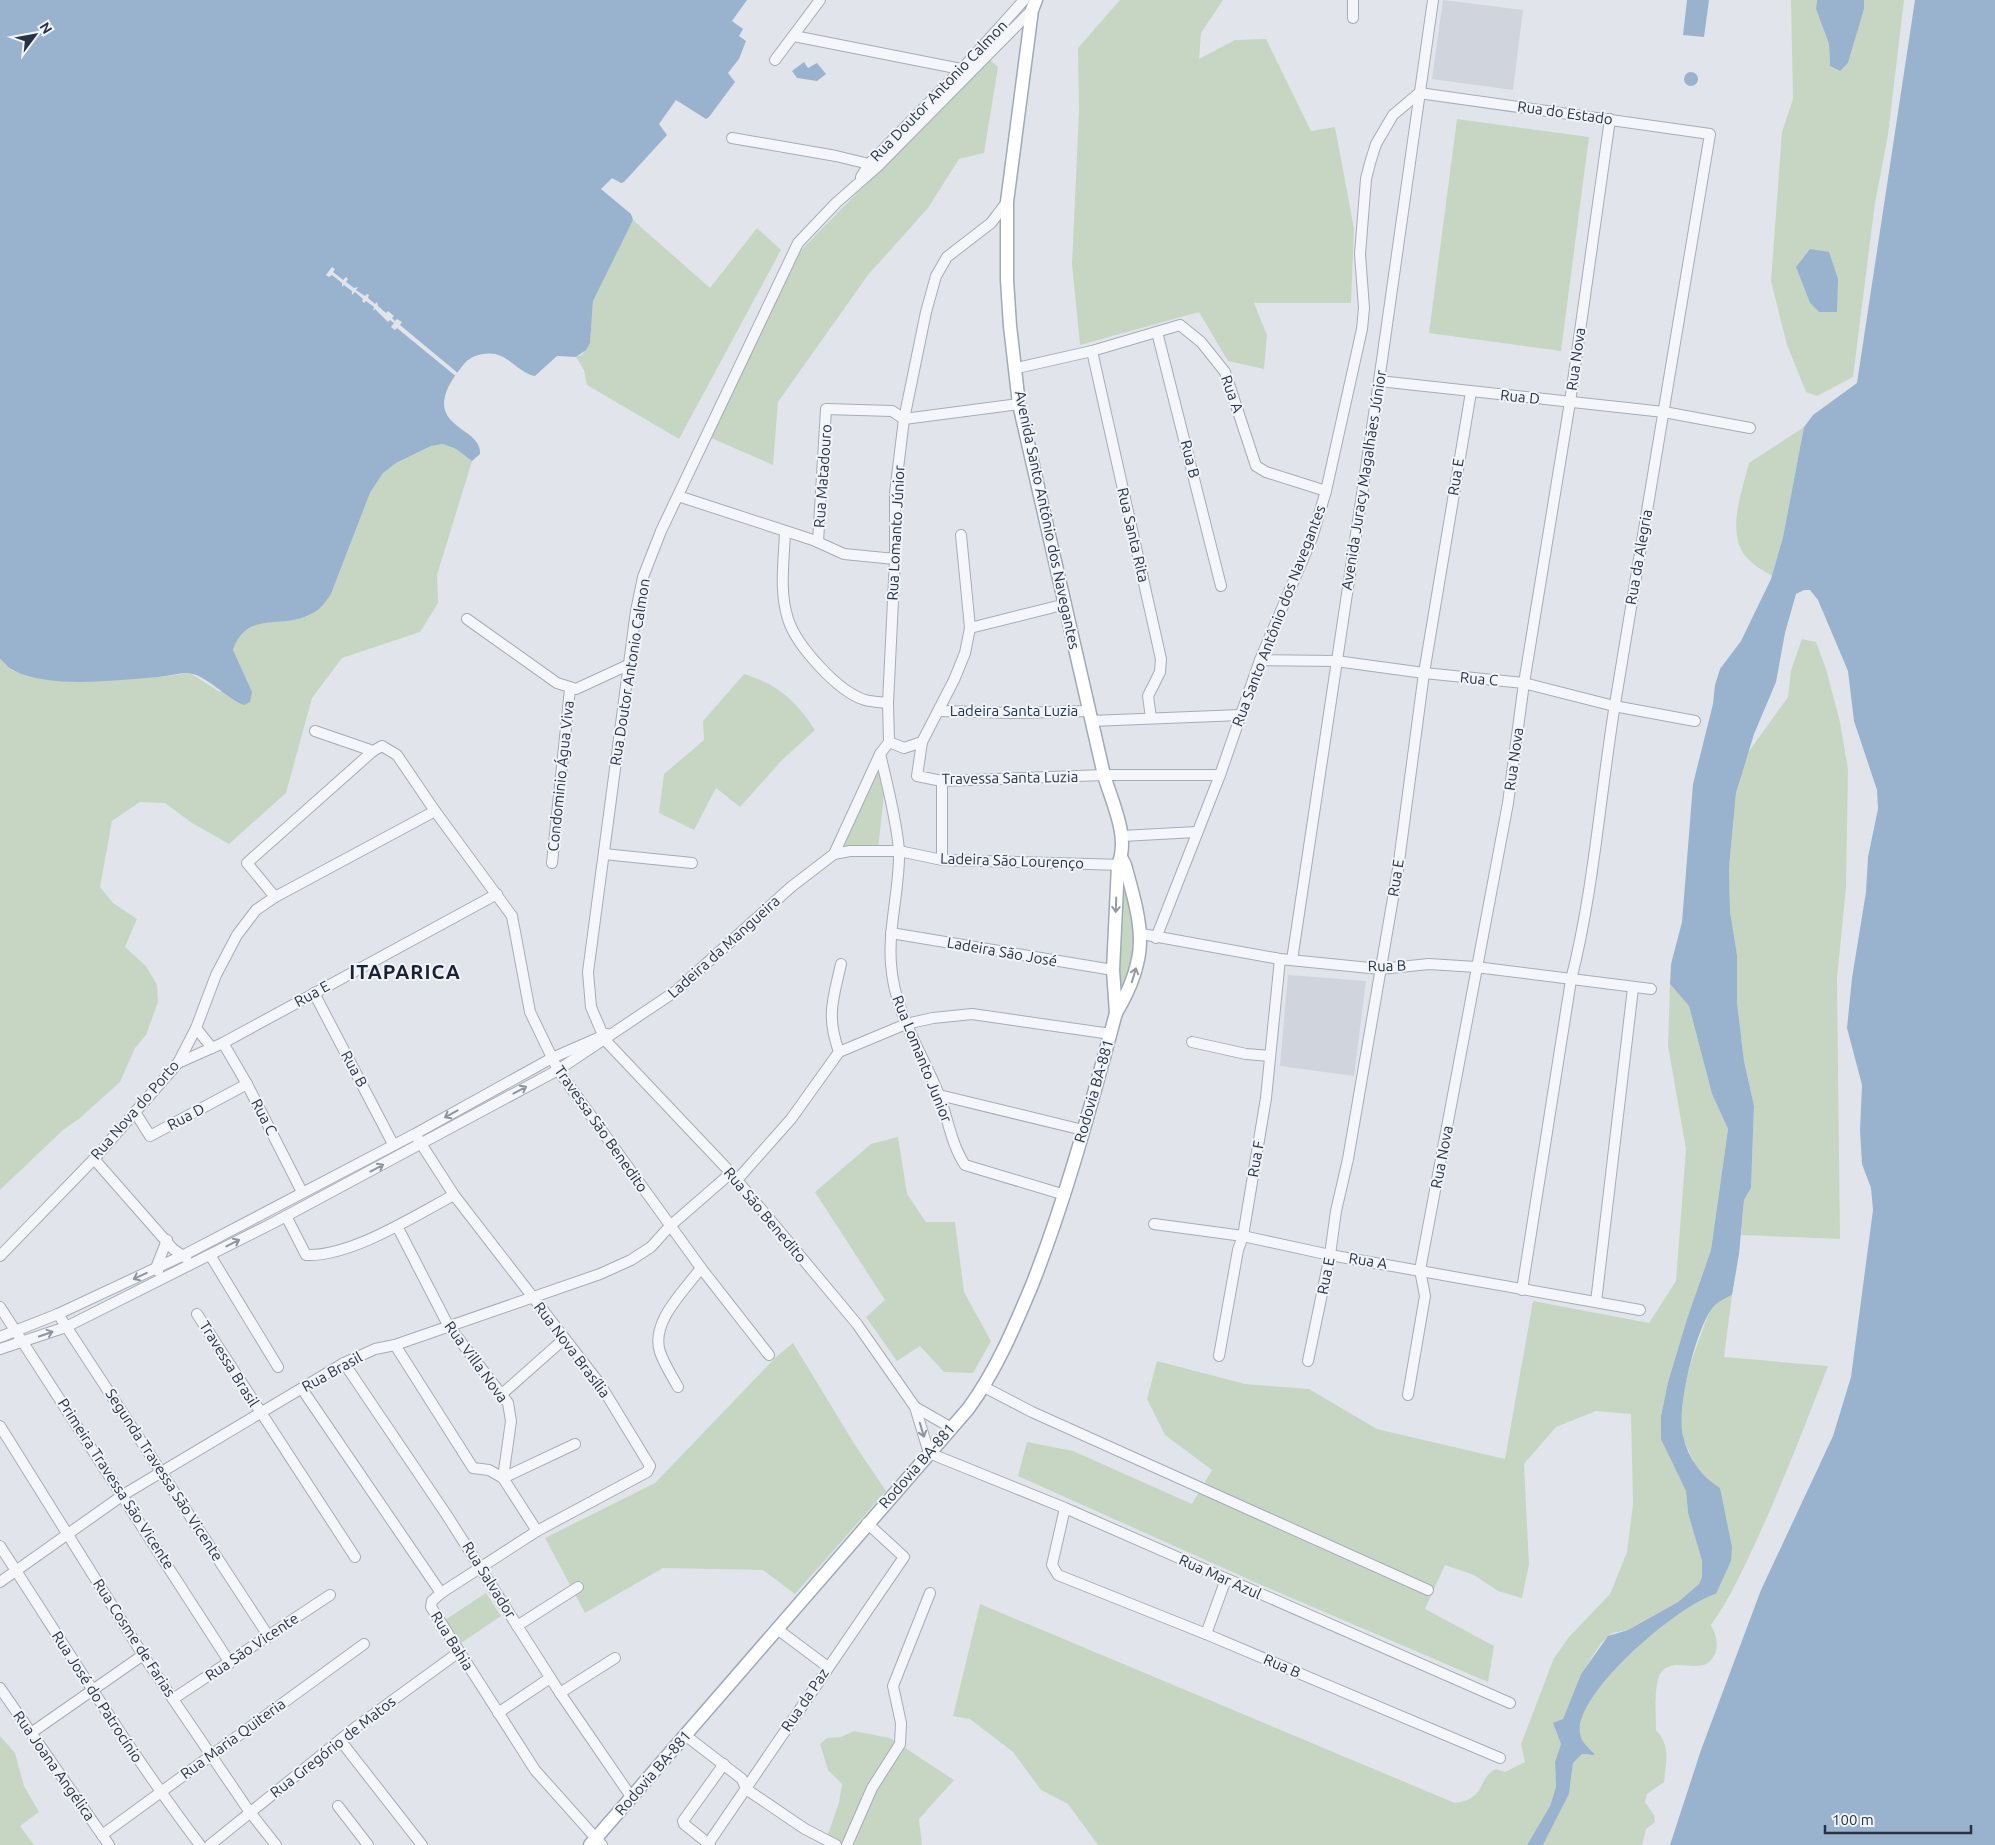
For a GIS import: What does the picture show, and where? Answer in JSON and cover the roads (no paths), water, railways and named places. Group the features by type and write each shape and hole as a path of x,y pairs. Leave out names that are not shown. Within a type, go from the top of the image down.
{"main road":[{"name":"Avenida Santo Antônio dos Navegantes","path":"1031,4 1007,202 1007,280 1010,326 1017,368 1019,404 1104,776 1122,836 1114,970 1116,1013"},
{"name":"Avenida Santo Antônio dos Navegantes","path":"1116,1013 1127,994 1135,974 1140,957 1142,934 1121,862"},
{"name":"Rodovia BA-881","path":"596,1843 685,1735 984,1387 1022,1309 1065,1196 1116,1013"}],"street":[{"path":"774,60 820,0"},
{"name":"Rua Doutor Antonio Calmon","path":"606,1036 591,1007 588,982 628,665 643,577 678,496 798,243 1031,4 1041,0"},
{"path":"1353,0 1353,18"},
{"name":"Avenida Juracy Magalhães Júnior","path":"1292,960 1379,381 1433,0"},
{"path":"794,36 967,70"},
{"name":"Rua do Estado","path":"1420,93 1710,134"},
{"name":"Rua Santo Antônio dos Navegantes","path":"1156,938 1196,832 1220,775 1260,660 1312,538 1326,491 1364,308 1360,254 1368,171 1376,144 1386,124 1396,111 1420,93"},
{"name":"Rua Nova","path":"1408,1395 1425,1296 1420,1270 1508,803 1524,683 1570,402 1610,120"},
{"name":"Rua da Alegria","path":"1571,980 1581,941 1592,874 1614,706 1710,134"},
{"path":"732,138 836,156 873,165"},
{"name":"Rua Lomanto Júnior","path":"889,742 888,702 895,492 904,419 936,276 947,257 991,223 1007,202"},
{"name":"Rua A","path":"1017,368 1092,351 1180,325 1201,342 1229,380 1256,466 1266,472 1326,491"},
{"name":"Rua B","path":"1158,332 1221,586"},
{"name":"Rua Santa Rita","path":"1092,351 1161,659 1160,672 1148,696 1150,718"},
{"name":"Rua D","path":"1379,381 1664,412 1750,428"},
{"name":"Rua E","path":"1308,1361 1330,1255 1334,1219 1348,1159 1398,869 1424,673 1471,392"},
{"path":"904,419 1019,404"},
{"name":"Rua Matadouro","path":"818,542 826,409 892,411 904,419"},
{"path":"678,496 818,542 844,554 894,559"},
{"path":"785,532 783,587 787,618 794,637 843,687 864,700 888,702"},
{"path":"834,854 880,754 889,742 904,748 922,742 940,711 962,662 970,628 961,535"},
{"path":"970,628 1066,604"},
{"path":"467,620 557,683 570,689 587,685 628,665"},
{"name":"Rua C","path":"1260,660 1336,661 1424,673 1524,683 1614,706 1694,721"},
{"name":"Condominio Água Viva","path":"552,863 570,689"},
{"name":"Ladeira Santa Luzia","path":"940,711 1150,718 1240,715"},
{"name":"Travessa São Benedito","path":"315,731 373,751 382,746 397,755 435,811 498,894 512,916 530,1012 558,1070 701,1268 769,1355"},
{"name":"Travessa Santa Luzia","path":"922,742 917,776 942,782 1104,776 1220,775"},
{"path":"275,897 247,863 373,751"},
{"name":"Rua Lomanto Junior","path":"880,754 899,851 891,933 891,964 894,989 906,1024 939,1095 958,1155 964,1165 1065,1196"},
{"path":"942,782 942,860"},
{"name":"Rua Nova do Porto","path":"0,1256 94,1159 178,1063 196,1028 216,975 237,935 256,910 275,897 435,811"},
{"path":"1122,836 1196,832"},
{"name":"Ladeira São Lourenço","path":"834,854 850,851 899,851 942,860 1121,862"},
{"path":"604,854 692,863"},
{"name":"Ladeira da Mangueira","path":"606,1036 676,991 791,887 834,854"},
{"name":"Rua E","path":"178,1063 223,1043 498,894"},
{"name":"Ladeira São José","path":"891,933 1114,970"},
{"name":"Rua B","path":"1142,934 1280,959 1380,969 1430,964 1476,967 1651,989"},
{"name":"Rua F","path":"1219,1356 1238,1250 1243,1236 1266,1098 1280,959"},
{"path":"842,964 830,1012 833,1034 839,1052 906,1024 972,1014 1110,1034"},
{"path":"1522,1290 1571,980"},
{"path":"1596,1302 1633,988"},
{"name":"Rua B","path":"314,993 393,1144"},
{"path":"196,1028 212,1048"},
{"path":"0,1336 58,1314 184,1255 415,1134 552,1058 606,1036"},
{"path":"0,1349 66,1327 273,1223 558,1070 606,1036"},
{"name":"Rua São Benedito","path":"606,1036 734,1177 857,1324 915,1407 929,1453"},
{"path":"1192,1042 1246,1054 1270,1056"},
{"name":"Rua C","path":"223,1043 247,1084 302,1192"},
{"name":"Rua Brasil","path":"0,1582 124,1495 344,1363 376,1349 600,1274 631,1260 651,1247 670,1226 734,1177 791,1119 839,1052"},
{"name":"Rua D","path":"135,1112 150,1136 247,1084"},
{"path":"939,1095 1083,1130"},
{"name":"Rua Nova Brasília","path":"415,1134 454,1195 600,1384 650,1466 647,1472 537,1531 441,1593"},
{"path":"94,1159 173,1249 184,1255 190,1265"},
{"path":"343,1171 349,1183"},
{"path":"286,1216 306,1255 321,1256 397,1226 454,1195"},
{"path":"267,1212 273,1223"},
{"name":"Rua A","path":"1154,1224 1243,1236 1330,1255 1640,1310"},
{"name":"Rua Villa Nova","path":"397,1226 448,1325 508,1403 512,1422 503,1478"},
{"path":"156,1268 167,1240"},
{"path":"210,1255 278,1367"},
{"path":"156,1268 162,1279"},
{"path":"678,1387 660,1354 658,1343 662,1321 701,1268"},
{"name":"Primeira Travessa São Vicente","path":"0,1307 124,1495 230,1663"},
{"name":"Segunda Travessa São Vicente","path":"58,1314 270,1636"},
{"name":"Travessa Brasil","path":"197,1314 260,1414"},
{"path":"502,1394 564,1339"},
{"path":"395,1344 473,1468 489,1470 503,1478 537,1531"},
{"name":"Rua Salvador","path":"344,1363 481,1567 550,1678 632,1798"},
{"path":"984,1387 1032,1412 1428,1590"},
{"name":"Rua Bahia","path":"302,1389 441,1593 432,1601 431,1607 498,1713 535,1770 596,1843"},
{"name":"Rua São Benedito","path":"915,1407 950,1427"},
{"path":"260,1414 354,1557"},
{"name":"Rua Cosme de Farias","path":"0,1426 143,1655 249,1811 276,1845"},
{"path":"503,1478 575,1444"},
{"name":"Rua Mar Azul","path":"929,1453 1065,1508 1510,1703"},
{"name":"Rua B","path":"1065,1508 1052,1566 1055,1572 1063,1577 1206,1634 1500,1758"},
{"name":"Rua da Paz","path":"709,1844 904,1557 867,1523"},
{"name":"Rua José do Patrocínio","path":"0,1546 92,1691 160,1792 200,1845"},
{"path":"1206,1634 1226,1579"},
{"path":"517,1626 578,1587"},
{"path":"847,1845 872,1788 900,1744 900,1723 893,1686 930,1593"},
{"name":"Rua São Vicente","path":"173,1699 230,1663 330,1594"},
{"path":"777,1629 828,1667"},
{"name":"Rua Maria Quiteria","path":"102,1835 364,1644"},
{"name":"Rua Gregório de Matos","path":"210,1845 249,1811 340,1740 459,1652"},
{"path":"31,1733 143,1655"},
{"path":"560,1693 615,1658"},
{"path":"498,1713 550,1678"},
{"name":"Rua Joana Angélica","path":"0,1688 109,1845"},
{"path":"685,1735 742,1778 746,1788 805,1829 836,1845"},
{"path":"340,1740 422,1845"},
{"path":"709,1844 683,1823 688,1813 724,1764"},
{"path":"338,1806 368,1845"}],"water":[{"path":"0,0 747,0 732,21 743,29 739,36 746,41 739,59 728,73 735,82 709,117 706,119 676,100 659,124 667,135 624,182 621,183 612,178 601,189 631,214 633,220 593,301 590,343 586,350 576,357 557,356 535,376 525,372 506,358 495,354 478,355 470,358 464,364 449,385 444,401 446,413 453,422 478,444 480,454 472,461 456,449 443,444 431,446 396,463 383,473 370,493 331,594 324,604 313,613 298,619 255,625 246,630 239,638 233,650 252,692 250,702 244,705 230,698 195,674 180,673 124,680 66,682 30,677 13,670 0,659"},
{"path":"1687,0 1709,0 1704,37 1683,35"},
{"path":"1817,0 1864,0 1864,9 1848,63 1840,71 1830,66 1829,44 1816,9"},
{"path":"1915,0 1995,0 1995,1845 1670,1845 1701,1750 1761,1590 1833,1436 1851,1377 1873,1210 1871,1188 1862,1164 1860,1130 1862,1085 1847,1028 1852,978 1866,892 1868,857 1878,809 1877,790 1854,721 1848,671 1818,600 1810,590 1804,590 1796,594 1785,633 1776,682 1754,734 1736,793 1729,868 1730,911 1737,955 1737,1002 1744,1061 1754,1106 1751,1188 1744,1200 1739,1254 1732,1295 1716,1305 1705,1321 1693,1353 1682,1408 1683,1436 1688,1452 1701,1472 1720,1488 1732,1547 1731,1561 1716,1594 1700,1601 1656,1631 1611,1674 1594,1696 1583,1716 1580,1733 1584,1743 1595,1755 1582,1754 1573,1763 1569,1794 1543,1845 1527,1845 1550,1806 1556,1787 1555,1762 1561,1744 1553,1723 1563,1719 1581,1674 1608,1636 1628,1630 1678,1602 1699,1584 1702,1577 1702,1561 1688,1513 1686,1491 1661,1439 1661,1416 1668,1382 1711,1250 1728,1129 1712,1094 1689,1006 1670,984 1671,964 1682,922 1693,784 1720,669 1741,641 1771,579 1783,537 1804,427 1813,415 1857,383"},
{"path":"804,62 808,68 817,63 826,74 817,81 797,78 792,71"},
{"path":"1691,72 1696,74 1698,79 1696,84 1691,86 1686,84 1684,79 1686,74"},
{"path":"1810,249 1829,252 1838,279 1837,312 1819,312 1810,303 1796,267"}],"district":[{"name":"ITAPARICA","path":"405,972"}]}
